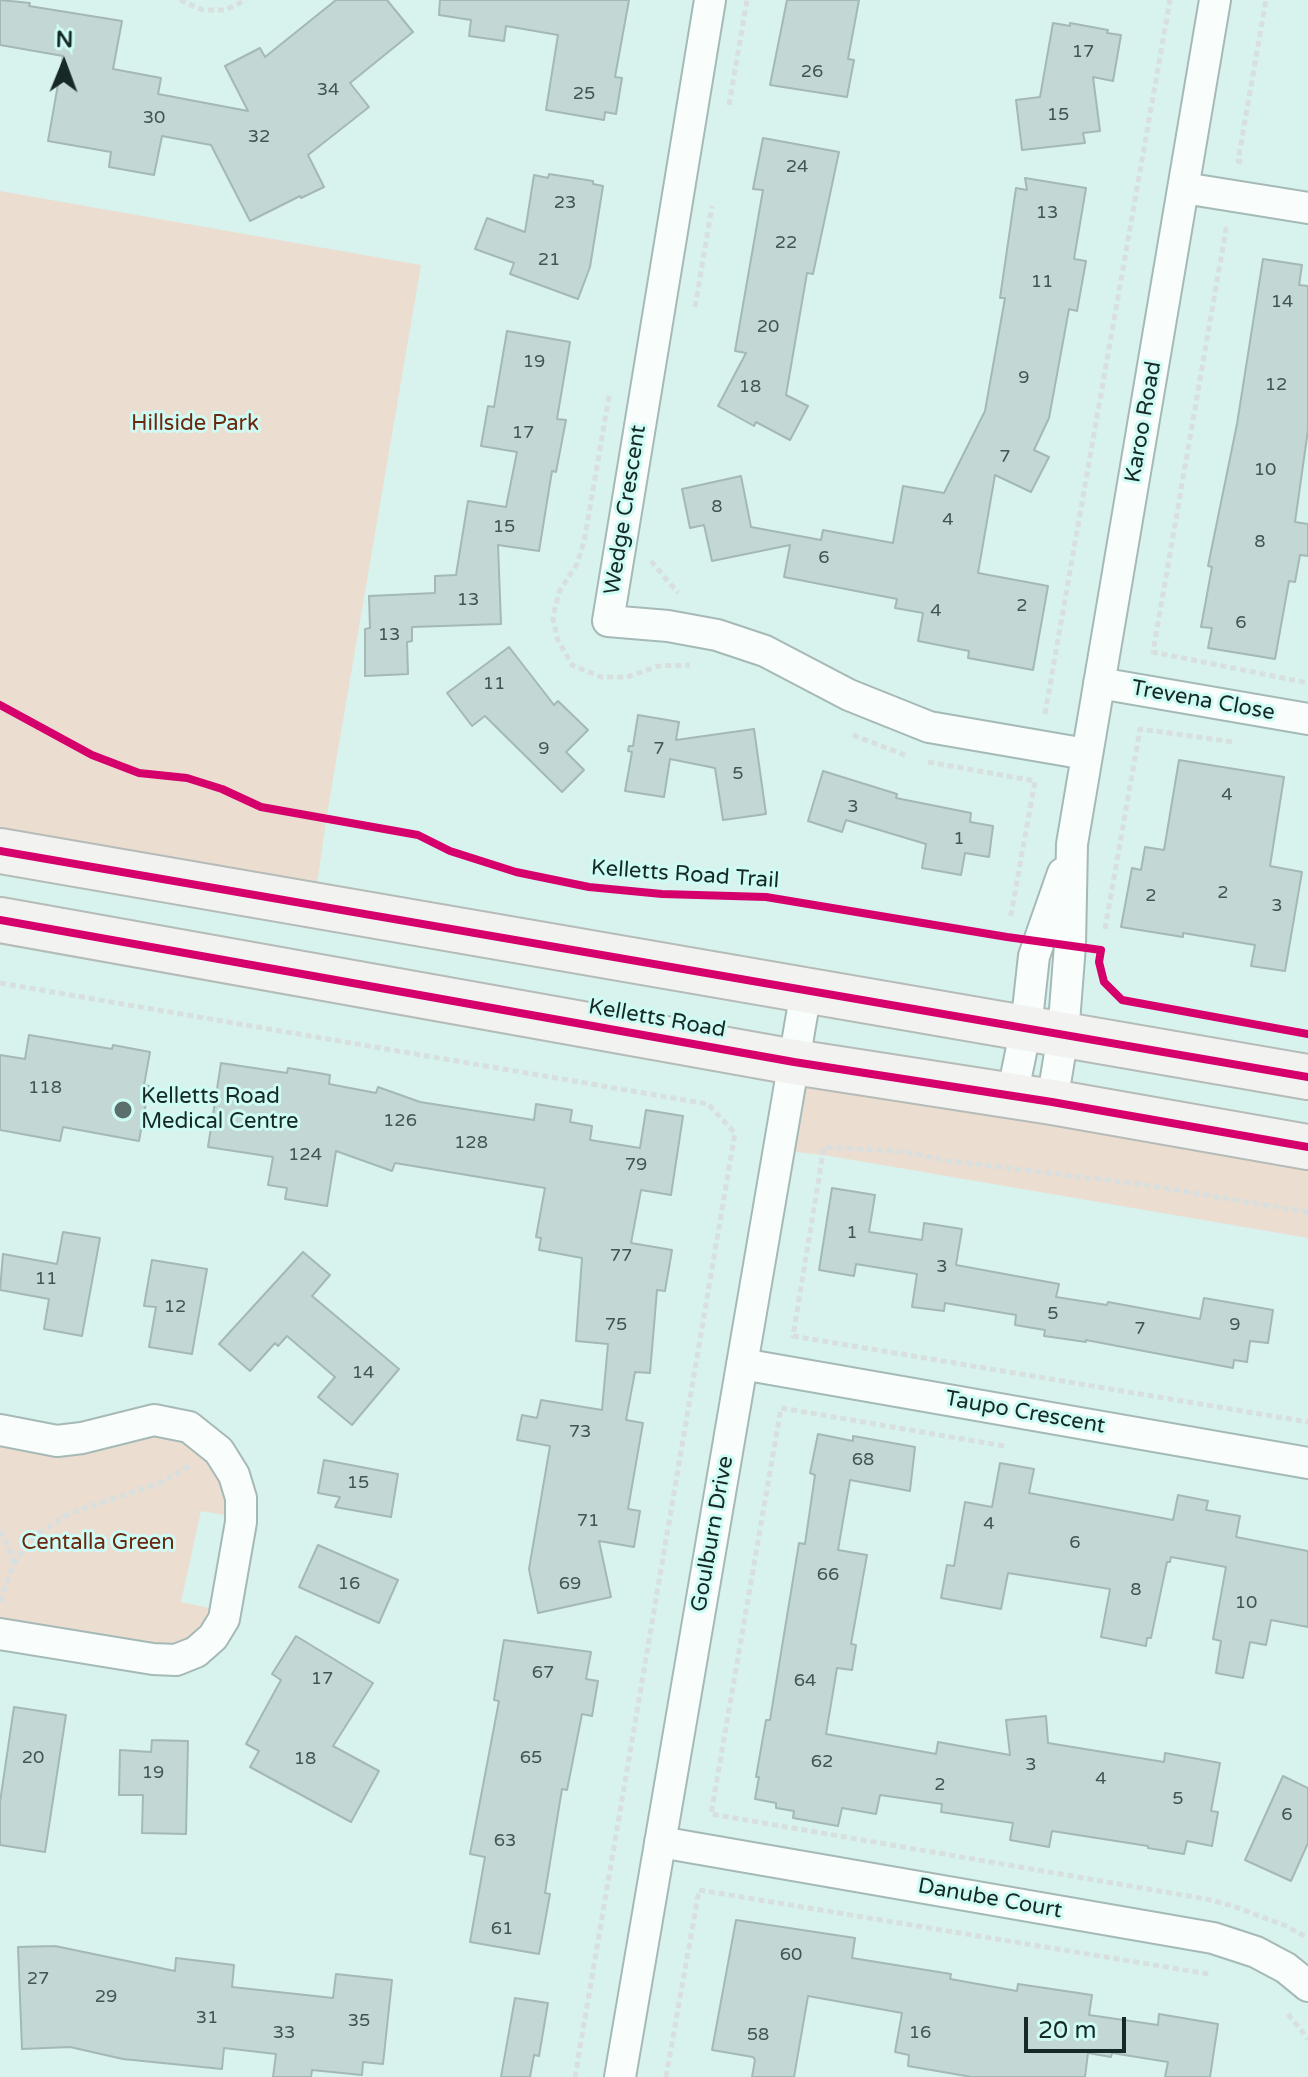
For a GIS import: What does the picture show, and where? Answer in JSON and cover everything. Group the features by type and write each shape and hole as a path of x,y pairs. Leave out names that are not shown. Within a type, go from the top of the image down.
{"main road":[{"path":"0,851 1308,1077"},
{"name":"Kelletts Road","path":"0,920 794,1062 1308,1147"}],"street":[{"name":"Wedge Crescent","path":"710,0 608,621 668,626 717,635 765,651 849,695 929,727 1086,754"},
{"name":"Karoo Road","path":"1032,1099 1044,1032 1070,945 1072,844 1215,0"},
{"path":"1184,188 1308,208"},
{"name":"Trevena Close","path":"1099,683 1308,719"},
{"name":"Karoo Road","path":"1032,1099 1044,1032 1034,956 1072,844"},
{"name":"Goulburn Drive","path":"620,2077 806,991"},
{"name":"Taupo Crescent","path":"742,1364 1308,1463"},
{"path":"0,1430 57,1441 154,1420 189,1427 219,1451 234,1475 241,1498 241,1522 224,1619 213,1637 196,1652 176,1660 153,1659 0,1634"},
{"name":"Danube Court","path":"660,1842 1213,1938 1256,1952 1286,1968 1308,1986"}],"path":[{"path":"180,0 203,10 225,10 246,0"},
{"path":"726,118 747,0"},
{"path":"1035,713 1046,714 1170,0"},
{"path":"1238,161 1266,0"},
{"path":"694,314 714,194"},
{"path":"1226,229 1153,652 1308,683"},
{"path":"612,380 584,542 577,564 560,590 555,608 553,618 557,638 572,665 601,677 627,677 659,666 693,666"},
{"path":"654,547 651,561 675,592 689,595"},
{"path":"1070,945 1101,950 1140,729 1240,743"},
{"path":"850,733 916,759 1035,781 1007,937 1041,940"},
{"path":"0,983 708,1104 735,1133 575,2077"},
{"path":"1308,1212 1153,1186 1074,1178 905,1152 824,1147 793,1336 1308,1422"},
{"path":"711,1814 781,1408"},
{"path":"0,1602 13,1565 39,1533 70,1513 175,1476 195,1460"},
{"path":"0,1531 9,1547 13,1565"},
{"path":"666,2077 699,1890 1219,1976"},
{"path":"1279,2006 1300,2026 1308,2039"}],"green space":[{"name":"Hillside Park","path":"0,191 421,265 314,906 0,851"},
{"path":"794,1062 1308,1147 1308,1238 830,1156 779,1150"},
{"name":"Centalla Green","path":"157,1432 183,1439 221,1473 230,1516 201,1511 181,1602 214,1609 197,1637 172,1648 0,1620 0,1444"}],"building":[{"path":"0,0 122,21 113,69 161,78 158,94 248,111 225,66 260,48 265,57 336,0 387,0 413,32 350,83 369,107 308,155 324,187 250,221 211,145 162,136 154,175 109,167 111,152 48,141 63,56 0,45"},
{"path":"440,0 629,0 615,77 622,78 616,114 605,112 604,120 546,110 558,35 506,26 504,41 469,36 471,20 439,15"},
{"path":"787,0 859,0 848,59 854,60 847,97 770,85"},
{"path":"1053,23 1070,26 1070,23 1121,35 1113,81 1093,77 1100,131 1083,133 1085,143 1022,150 1016,100 1040,97"},
{"path":"763,138 839,152 813,274 807,273 786,395 808,406 790,440 756,422 754,426 718,406 746,353 735,351 763,190 753,189"},
{"path":"549,174 593,181 593,184 603,186 590,267 578,299 510,274 514,263 475,249 487,218 525,232 534,175 548,178"},
{"path":"1025,178 1086,188 1074,259 1086,261 1077,311 1069,309 1049,418 1034,450 1049,457 1031,492 995,475 978,573 1048,586 1033,670 968,658 969,651 918,641 923,613 895,608 897,599 784,577 790,545 712,561 704,525 690,528 682,489 741,476 751,527 821,540 823,530 893,543 903,486 944,493 985,411 1005,298 1000,298 1016,188 1027,190"},
{"path":"1263,259 1302,265 1299,285 1308,286 1308,430 1295,522 1308,524 1308,556 1300,555 1295,582 1289,581 1275,659 1208,648 1212,628 1201,627 1212,567 1208,566 1237,424"},
{"path":"507,331 570,342 557,419 566,420 556,472 552,471 539,551 498,545 501,624 412,627 412,641 407,642 408,674 365,676 365,629 370,628 369,596 435,593 435,576 456,575 468,501 506,507 517,452 481,446 488,406 494,407"},
{"path":"509,647 554,705 558,701 588,730 566,752 584,770 562,792 485,716 472,726 447,693"},
{"path":"638,715 679,722 676,740 754,729 766,814 723,820 715,768 670,759 664,797 625,791 632,752 628,751 629,746 633,746"},
{"path":"1179,760 1284,777 1270,866 1302,872 1285,971 1251,966 1255,945 1121,927 1132,868 1141,870 1145,847 1164,850"},
{"path":"823,771 897,794 896,798 971,813 970,822 993,826 989,857 965,853 961,875 922,868 926,844 846,820 842,832 808,821"},
{"path":"29,1035 150,1052 144,1085 149,1086 139,1141 63,1127 60,1141 0,1130 0,1055 25,1059"},
{"path":"221,1063 287,1073 288,1068 330,1075 329,1084 376,1093 378,1087 420,1102 534,1120 536,1104 572,1110 570,1122 592,1126 590,1140 640,1148 646,1110 683,1116 671,1195 641,1190 631,1243 672,1250 665,1291 657,1290 650,1373 635,1372 626,1420 643,1423 628,1509 640,1511 634,1547 599,1541 611,1597 538,1613 529,1569 550,1446 517,1440 522,1415 537,1418 541,1400 602,1410 608,1344 576,1341 582,1258 539,1250 541,1238 536,1237 545,1188 395,1163 392,1171 336,1151 327,1206 285,1199 287,1188 268,1185 273,1157 208,1147"},
{"path":"832,1188 875,1195 869,1232 922,1240 924,1223 962,1229 956,1265 1059,1284 1056,1297 1107,1305 1108,1302 1200,1319 1204,1298 1273,1310 1268,1343 1250,1341 1247,1362 1234,1360 1233,1368 1086,1340 1044,1336 1045,1330 1015,1325 1016,1315 945,1303 944,1311 912,1307 917,1274 856,1264 854,1276 819,1270"},
{"path":"63,1232 100,1238 82,1336 44,1329 49,1299 0,1290 3,1254 57,1264"},
{"path":"303,1252 330,1275 312,1296 399,1369 352,1425 318,1397 335,1377 287,1336 278,1346 275,1343 250,1371 219,1344"},
{"path":"152,1260 207,1269 192,1354 149,1347 156,1307 144,1306"},
{"path":"818,1434 853,1441 853,1436 915,1447 910,1491 850,1480 838,1550 867,1555 851,1644 856,1645 852,1670 837,1668 826,1734 936,1754 938,1742 1010,1755 1006,1720 1046,1716 1048,1743 1164,1762 1165,1753 1220,1763 1211,1811 1218,1812 1212,1846 1187,1841 1184,1854 1052,1831 1049,1847 1010,1840 1013,1823 941,1812 942,1804 880,1795 876,1814 842,1808 838,1826 793,1818 794,1811 776,1808 776,1803 755,1799 759,1777 756,1777 766,1720 770,1720 799,1543 805,1544 815,1475 810,1473"},
{"path":"324,1460 398,1474 391,1517 335,1507 340,1497 318,1493"},
{"path":"1000,1463 1034,1469 1029,1493 1173,1520 1178,1495 1208,1501 1206,1510 1240,1516 1236,1537 1308,1551 1308,1627 1271,1620 1266,1645 1250,1642 1243,1678 1216,1673 1221,1641 1213,1639 1226,1567 1171,1557 1167,1562 1151,1638 1147,1638 1146,1646 1101,1637 1110,1589 1008,1573 1001,1609 941,1598 947,1565 954,1566 965,1502 992,1507"},
{"path":"318,1545 398,1580 379,1623 299,1587"},
{"path":"296,1636 373,1683 333,1746 379,1771 351,1822 250,1767 259,1751 246,1744 281,1680 272,1674"},
{"path":"504,1640 591,1652 586,1679 598,1681 592,1716 582,1714 567,1790 562,1789 545,1893 550,1894 539,1954 470,1942 485,1857 470,1854 499,1701 494,1700"},
{"path":"14,1707 66,1715 45,1852 0,1845 0,1802"},
{"path":"152,1740 188,1741 186,1834 142,1833 143,1795 119,1795 120,1750 151,1752"},
{"path":"1283,1776 1308,1788 1308,1843 1291,1881 1245,1860"},
{"path":"736,1920 855,1938 852,1958 951,1974 950,1979 1017,1991 1018,1984 1092,1995 1089,2015 1158,2025 1159,2014 1218,2024 1210,2077 1165,2077 1168,2062 1112,2053 1111,2057 1088,2053 1085,2077 972,2077 908,2066 909,2055 895,2052 902,2013 808,1996 794,2077 752,2077 753,2057 712,2050"},
{"path":"55,1946 175,1971 176,1958 234,1965 232,1987 333,1998 336,1974 392,1980 383,2064 363,2062 362,2075 312,2070 311,2077 273,2077 276,2054 224,2048 222,2069 123,2059 70,2047 22,2049 18,1947"},
{"path":"515,1998 548,2003 539,2056 534,2055 530,2077 501,2077"}],"cycle path":[{"name":"Kelletts Road Trail","path":"0,705 92,755 139,773 187,778 222,789 261,807 418,835 450,851 516,872 589,887 662,894 766,897 1101,950 1099,962 1104,982 1122,1000 1308,1034"},
{"path":"0,851 1308,1077"},
{"path":"0,920 794,1062 1052,1102 1308,1147"}],"place":[{"name":"Kelletts Road Medical Centre","path":"123,1110"}]}
